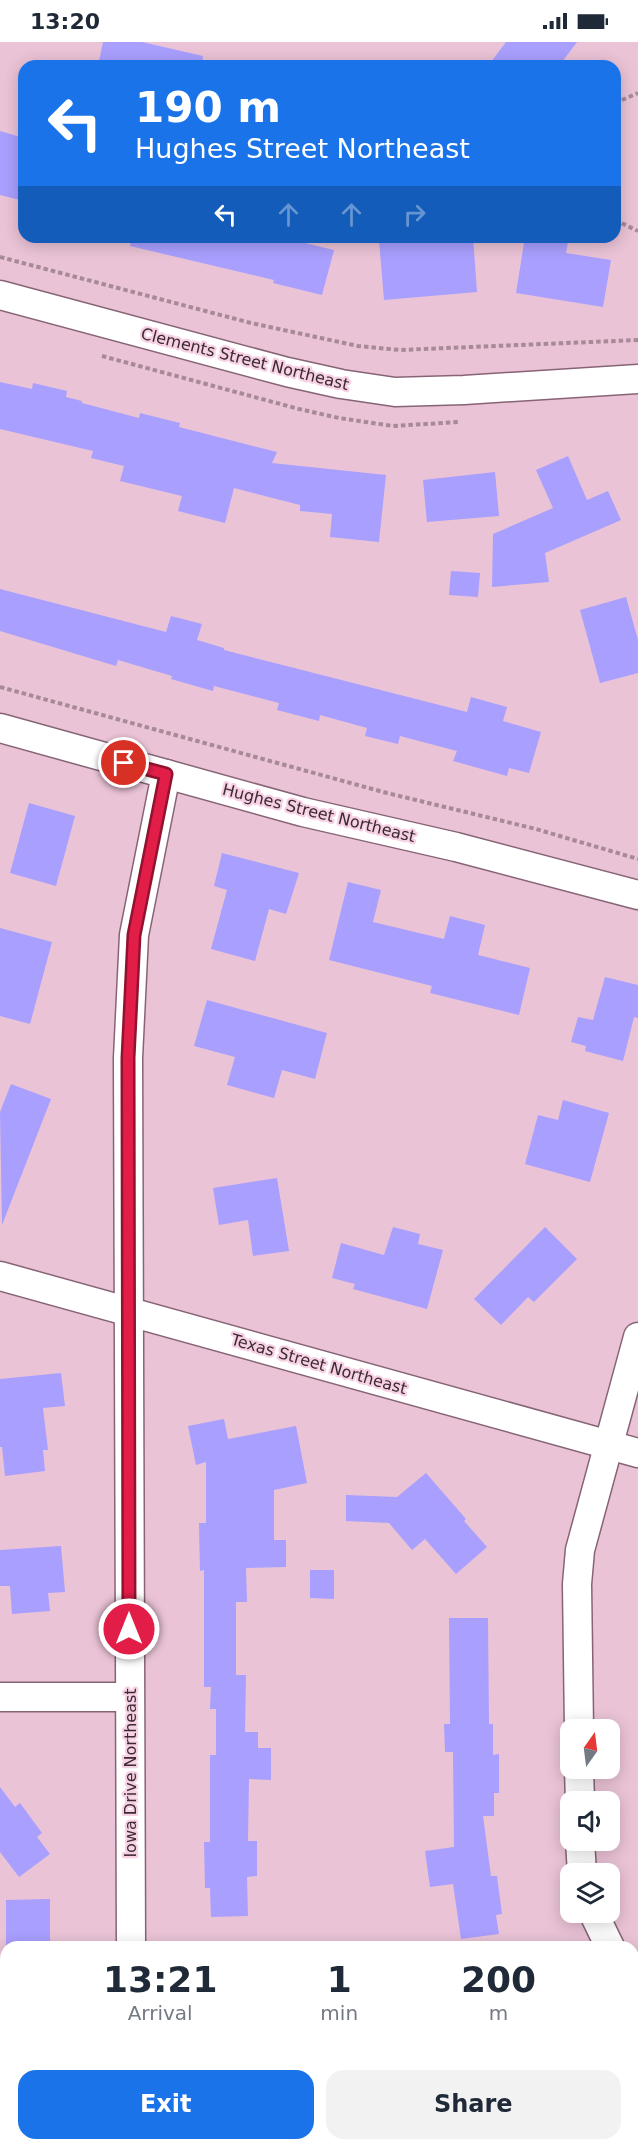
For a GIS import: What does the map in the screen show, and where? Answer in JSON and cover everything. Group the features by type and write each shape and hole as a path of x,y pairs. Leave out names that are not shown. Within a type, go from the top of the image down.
{"street":[{"name":"Clements Street Northeast","path":"0,295 287,372 341,384 395,392 638,379"},
{"name":"Hughes Street Northeast","path":"0,728 303,812 456,847 638,895"},
{"name":"Iowa Drive Northeast","path":"131,1941 128,1311 130,981 134,935 166,774"},
{"name":"Texas Street Northeast","path":"0,1276 638,1453"},
{"path":"579,1719 577,1584 579,1561 638,1337"},
{"path":"0,1697 129,1697"},
{"path":"598,1923 607,1941"}],"path":[{"path":"621,100 638,93"},
{"path":"621,223 638,231"},
{"path":"0,256 251,323 358,346 400,350 638,340"},
{"path":"0,687 376,789 536,829 638,859"}],"building":[{"path":"103,42 142,42 203,56 203,60 99,60"},
{"path":"506,42 577,42 564,60 492,60"},
{"path":"0,131 18,136 18,200 0,195"},
{"path":"131,243 305,243 334,250 322,295 273,283 274,280 130,246"},
{"path":"379,243 473,243 477,292 384,300"},
{"path":"524,243 568,243 566,253 611,260 603,307 516,293"},
{"path":"0,382 32,389 33,383 67,391 66,397 82,401 82,403 139,418 140,413 180,423 179,427 277,452 272,463 386,475 379,542 330,537 332,514 300,511 300,505 234,488 225,523 178,511 182,496 120,481 124,466 91,458 93,451 0,429"},
{"path":"568,456 587,500 608,491 621,520 545,553 549,582 492,587 493,534 553,508 536,470"},
{"path":"495,472 499,516 427,522 423,480"},
{"path":"451,571 480,573 478,597 449,595"},
{"path":"0,589 166,632 171,616 202,624 197,640 224,648 224,650 467,712 471,697 507,707 503,721 541,732 529,773 509,768 507,776 453,761 457,751 400,736 398,744 365,736 367,728 320,715 319,721 277,710 279,703 214,686 213,691 118,660 116,666 0,631"},
{"path":"626,597 638,640 638,673 600,683 580,610"},
{"path":"29,803 75,816 56,886 10,873"},
{"path":"222,853 299,873 286,914 269,909 255,961 211,949 227,890 214,886"},
{"path":"348,882 381,890 373,922 444,939 450,916 485,925 478,955 530,968 519,1015 430,993 432,986 329,960"},
{"path":"0,928 52,942 30,1024 0,1016"},
{"path":"605,977 638,985 638,1018 634,1017 623,1061 585,1051 586,1046 571,1042 578,1017 593,1020"},
{"path":"207,1000 327,1033 315,1079 282,1070 274,1098 227,1085 235,1057 194,1046"},
{"path":"11,1084 51,1099 2,1225 0,1112"},
{"path":"563,1100 609,1113 590,1182 525,1164 538,1115 558,1120"},
{"path":"277,1178 289,1251 253,1256 248,1220 219,1225 213,1188"},
{"path":"393,1227 420,1234 418,1244 443,1250 427,1309 353,1289 355,1284 332,1278 341,1243 384,1255"},
{"path":"545,1227 577,1259 534,1302 528,1297 501,1325 474,1299"},
{"path":"61,1373 65,1406 43,1408 48,1450 43,1450 45,1471 5,1476 2,1447 0,1447 0,1379"},
{"path":"224,1419 228,1439 296,1426 307,1483 274,1490 274,1540 286,1540 286,1567 246,1568 247,1602 236,1602 236,1675 246,1675 245,1732 258,1732 258,1748 271,1748 271,1780 249,1779 248,1841 257,1841 257,1876 247,1877 248,1916 211,1917 210,1888 205,1888 204,1842 210,1842 210,1755 216,1755 216,1709 210,1709 211,1687 204,1687 204,1570 200,1571 199,1523 206,1523 206,1462 196,1465 188,1426"},
{"path":"426,1473 487,1547 456,1574 425,1539 412,1550 389,1523 346,1521 346,1495 397,1497"},
{"path":"61,1546 65,1592 48,1593 50,1611 12,1614 10,1586 0,1586 0,1550"},
{"path":"310,1570 334,1570 334,1599 310,1598"},
{"path":"449,1618 488,1618 489,1724 493,1724 493,1755 499,1754 499,1793 494,1793 494,1816 483,1816 491,1876 497,1876 502,1914 496,1915 499,1934 461,1939 453,1884 430,1887 425,1851 454,1847 453,1752 445,1752 444,1724 450,1724"},
{"path":"0,1787 15,1807 20,1803 42,1833 37,1837 50,1854 19,1877 0,1852"},
{"path":"50,1899 50,1941 6,1941 6,1900"}],"route":[{"path":"124,763 166,774 134,935 130,981 128,1058 129,1629"}]}
